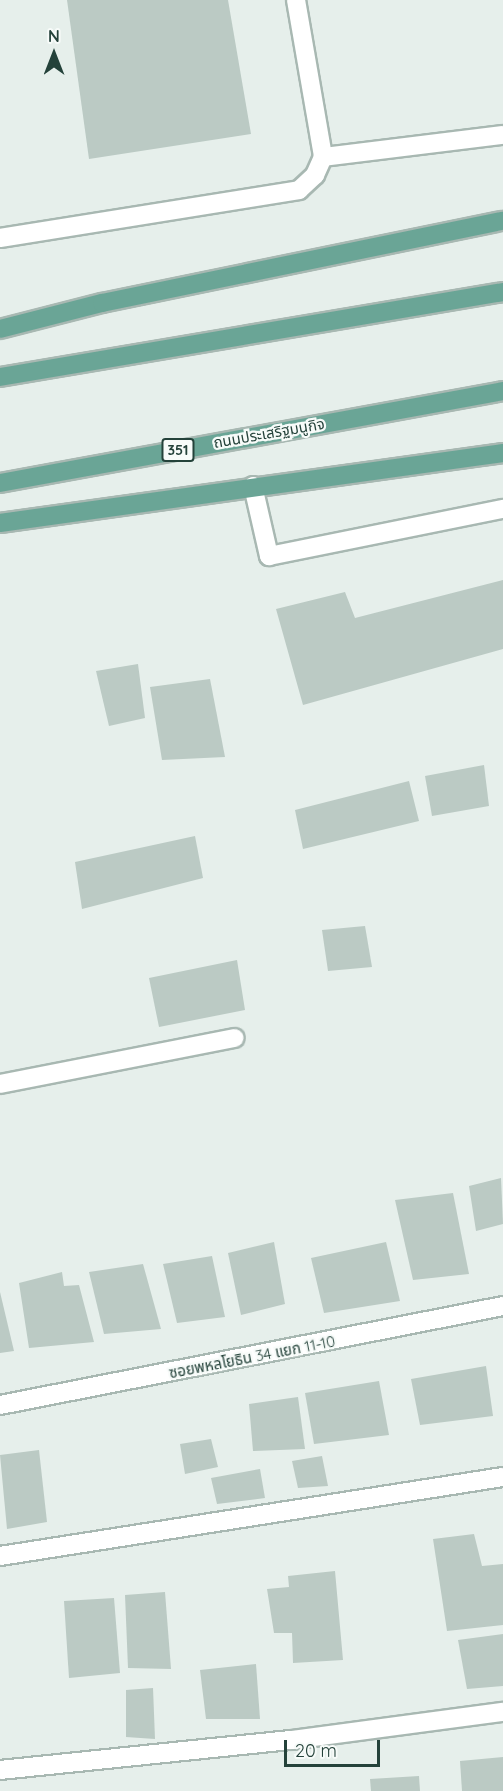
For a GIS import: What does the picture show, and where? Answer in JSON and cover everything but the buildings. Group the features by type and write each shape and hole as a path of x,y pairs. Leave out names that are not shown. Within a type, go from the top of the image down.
{"main road":[{"path":"0,329 102,303 503,221"},
{"path":"0,377 503,292"},
{"name":"ถนนประเสริฐมนูกิจ","path":"0,483 503,391"},
{"path":"0,523 503,453"}],"street":[{"path":"0,238 299,190 315,175 323,157 296,0"},
{"path":"323,157 503,135"},
{"path":"253,486 269,556 503,509"},
{"path":"0,1084 235,1038"},
{"name":"ซอยพหลโยธิน 34 แยก 11-10","path":"0,1405 503,1306"},
{"path":"0,1556 503,1477"},
{"path":"0,1770 292,1740 503,1712"}]}
